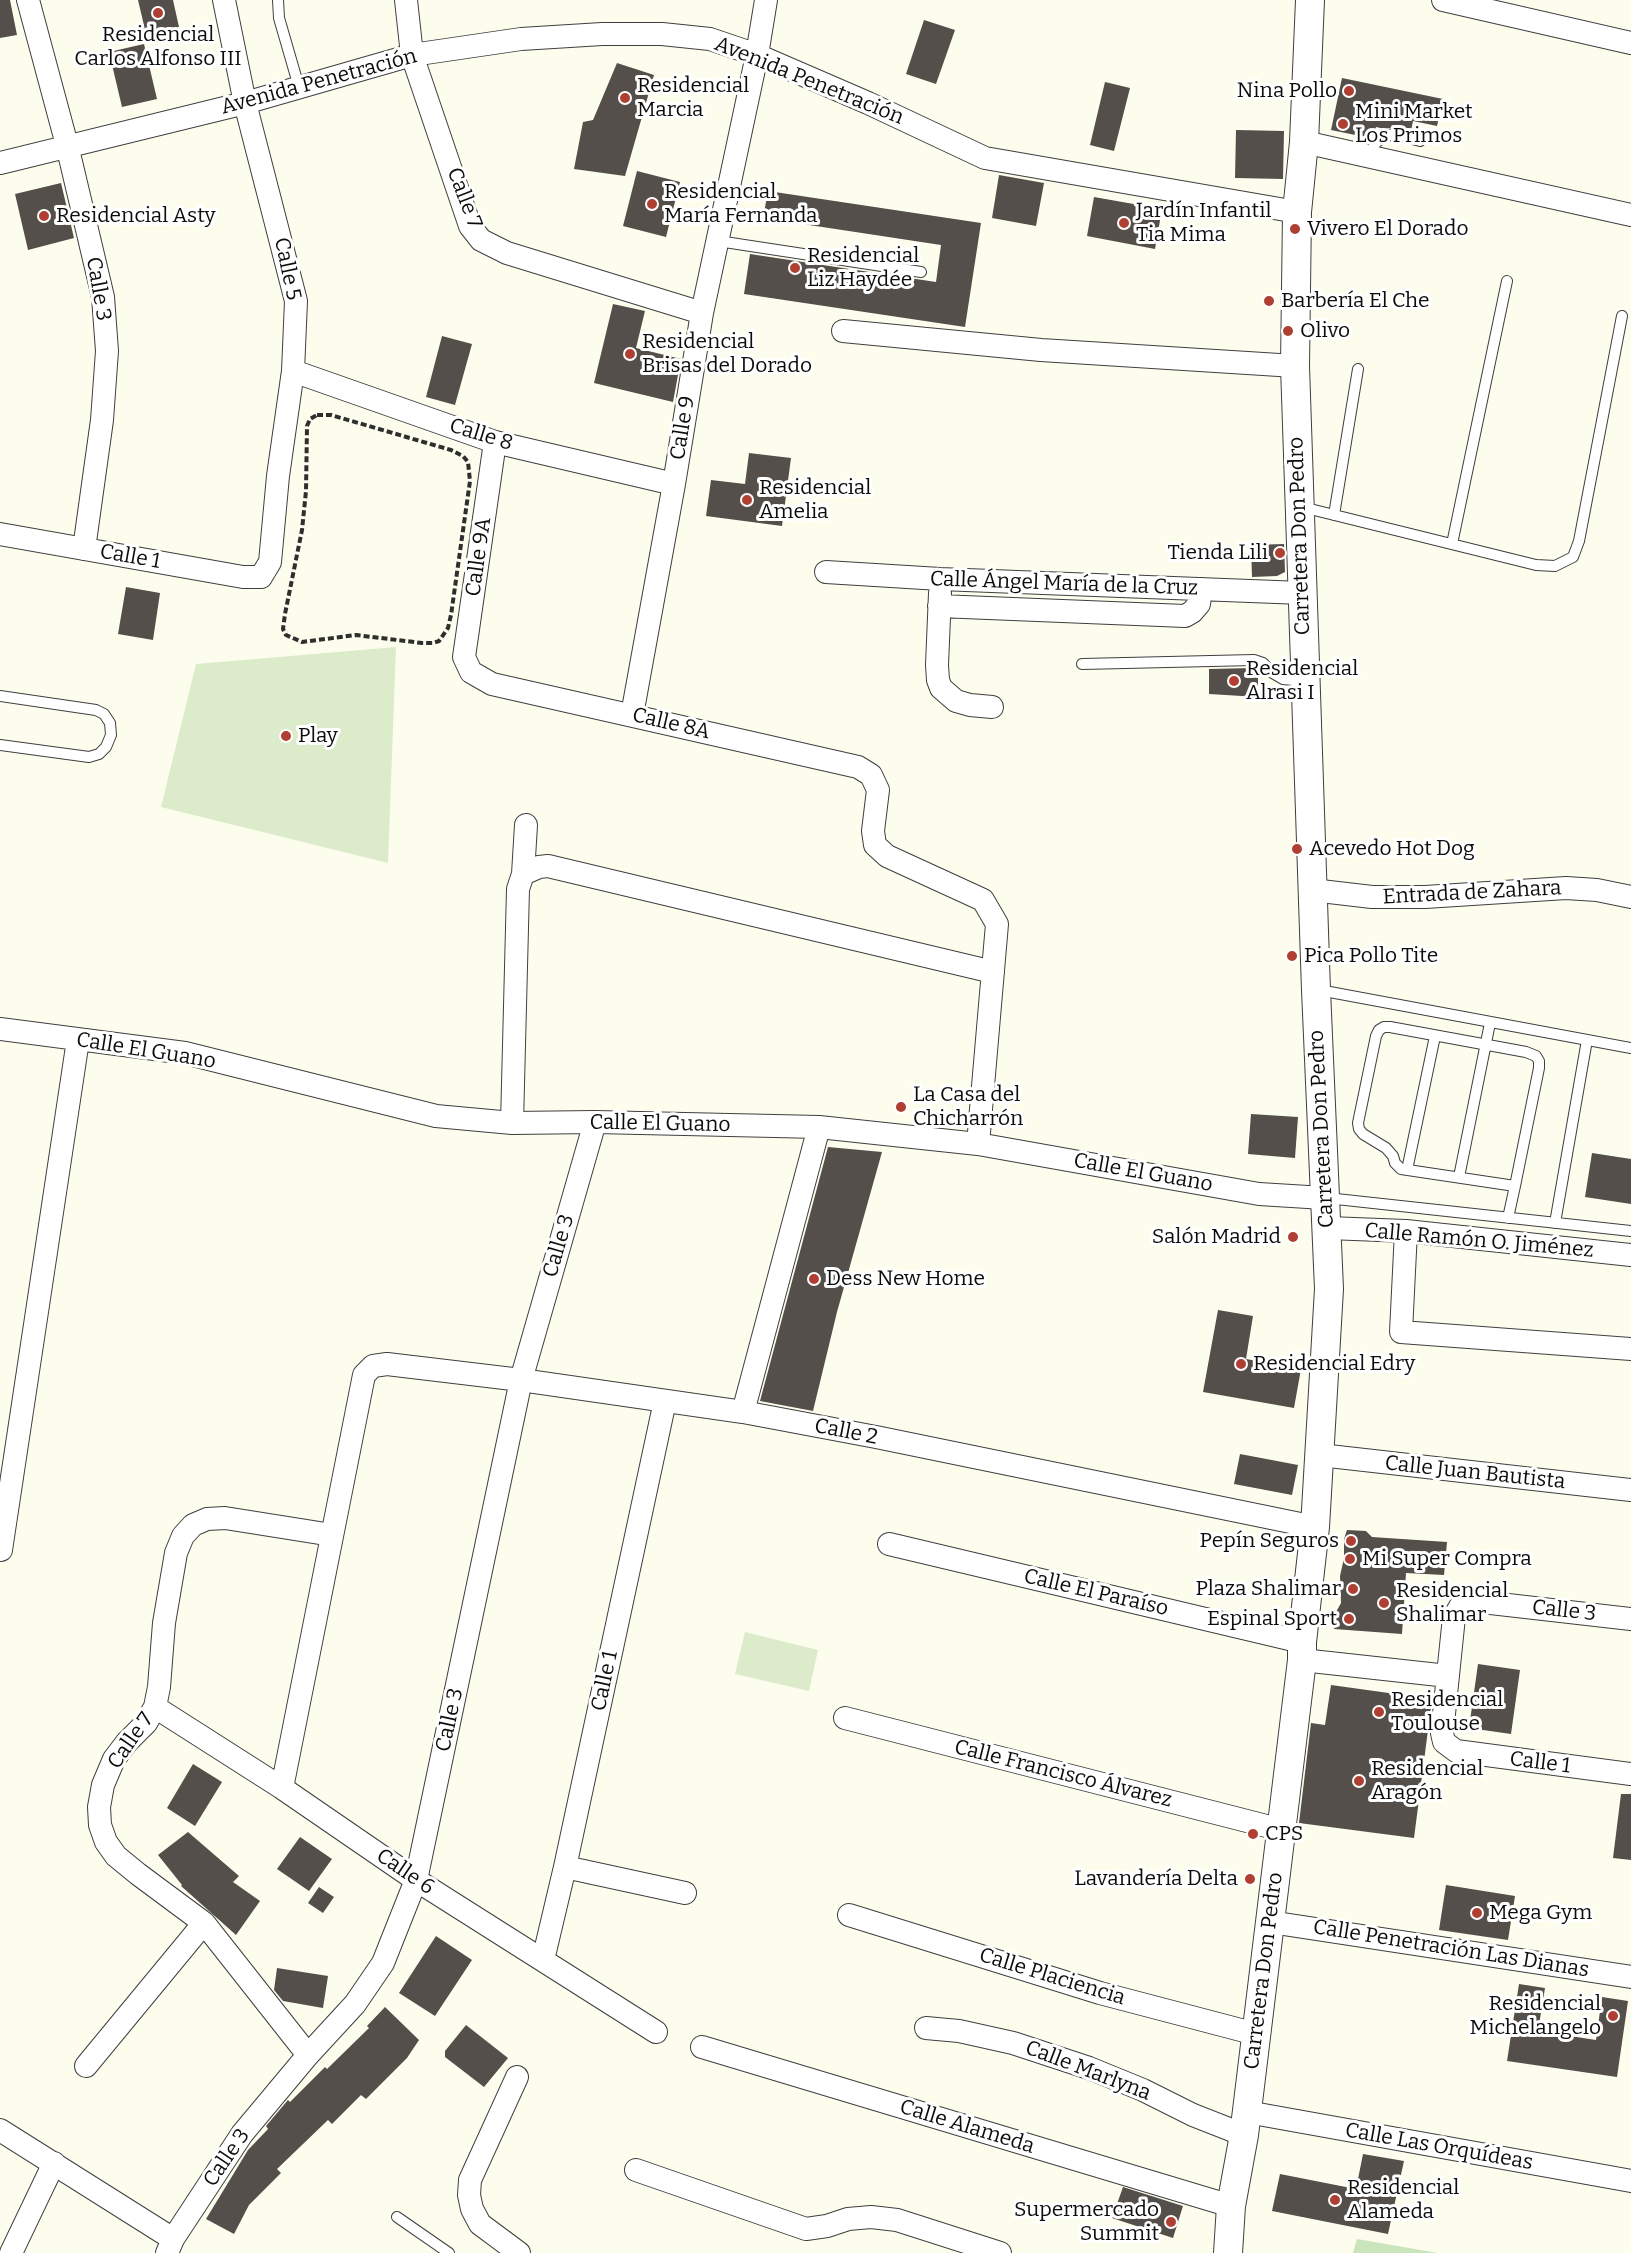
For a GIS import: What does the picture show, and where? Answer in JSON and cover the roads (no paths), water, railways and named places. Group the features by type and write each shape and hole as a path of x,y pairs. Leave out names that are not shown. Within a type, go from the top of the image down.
{"street":[{"name":"Calle 3","path":"28,0 66,145 102,297 107,351 102,420 84,549"},
{"name":"Calle 5","path":"224,0 245,103 296,301 293,371 278,476 270,562 261,577"},
{"name":"Calle 7","path":"406,0 412,56 470,226 481,240 507,253 702,313"},
{"name":"Calle 9","path":"632,715 702,313 757,55 766,0"},
{"name":"Carretera Don Pedro","path":"1228,2253 1232,2206 1257,2034 1282,1830 1315,1527 1329,1289 1304,681 1295,366 1297,212 1304,142 1310,0"},
{"path":"1443,0 1631,43"},
{"name":"Avenida Penetración","path":"0,163 245,103 412,56 521,39 602,34 662,34 710,39 757,55 868,103 985,158 1297,212"},
{"path":"1304,142 1631,215"},
{"path":"843,331 1041,350 1295,366"},
{"name":"Calle 8","path":"293,371 495,442 674,484"},
{"name":"Calle 9A","path":"471,672 464,657 495,442"},
{"name":"Calle 1","path":"0,534 243,578 261,577"},
{"name":"Calle Ángel María de la Cruz","path":"826,572 940,579 1302,593"},
{"path":"940,579 938,680 941,688 956,702 992,707"},
{"path":"939,606 1185,616 1199,604 1201,589"},
{"name":"Calle 8A","path":"471,672 492,684 858,767 871,775 878,790 873,831 875,845 887,856 983,900 997,924 993,972"},
{"path":"512,1124 518,889 523,874 525,825"},
{"path":"523,874 548,866 993,972 978,1144"},
{"name":"Entrada de Zahara","path":"1312,890 1372,897 1425,897 1566,888 1597,890 1631,897"},
{"name":"Calle El Guano","path":"0,1029 184,1053 436,1116 512,1124 595,1122 819,1127 978,1144 1259,1194 1324,1198"},
{"path":"1,1550 78,1040"},
{"name":"Calle 3","path":"170,2246 242,2134 308,2055 355,2004 382,1963 416,1880 521,1380 595,1122"},
{"path":"742,1412 819,1127"},
{"name":"Calle Ramón O. Jiménez","path":"1328,1228 1406,1231 1631,1255"},
{"path":"1406,1231 1401,1332 1631,1349"},
{"name":"Calle 2","path":"332,1535 364,1375 373,1366 387,1364 521,1380 742,1412 876,1437 1315,1527"},
{"name":"Calle 1","path":"543,1960 665,1401"},
{"name":"Calle Juan Bautista","path":"1320,1455 1631,1490"},
{"name":"Calle 7","path":"308,2055 204,1923 116,1856 106,1842 100,1825 99,1807 103,1785 114,1759 146,1723 155,1707 159,1687 164,1623 176,1553 183,1536 193,1526 207,1519 225,1518 332,1535"},
{"path":"282,1788 332,1535"},
{"name":"Calle El Paraíso","path":"889,1544 1302,1651 1449,1676"},
{"name":"Calle 3","path":"1449,1676 1454,1617 1461,1605 1473,1601 1631,1619"},
{"name":"Calle 1","path":"1449,1676 1442,1733 1444,1742 1450,1748 1463,1753 1631,1774"},
{"name":"Calle 6","path":"155,1707 282,1788 416,1880 656,2032"},
{"name":"Calle Francisco Álvarez","path":"845,1718 1282,1830"},
{"path":"565,1867 685,1893"},
{"name":"Calle Placiencia","path":"849,1915 1100,1993 1257,2034"},
{"name":"Calle Penetración Las Dianas","path":"1270,1922 1631,1977"},
{"path":"86,2066 204,1923"},
{"name":"Calle Marlyna","path":"926,2028 959,2031 1013,2043 1089,2068 1143,2090 1192,2115 1245,2124"},
{"name":"Calle Alameda","path":"702,2047 1232,2206"},
{"path":"517,2077 470,2180 469,2195 472,2209 480,2224 519,2253"},
{"name":"Calle Las Orquídeas","path":"1245,2124 1631,2181"},
{"path":"0,2130 54,2163 170,2246"},
{"path":"11,2253 54,2163"},
{"path":"636,2170 806,2229 826,2226 848,2218 871,2217 897,2220 1000,2253"}],"lane":[{"path":"278,0 279,18 299,87"},
{"path":"1370,156 1375,144 1381,138 1393,134 1420,141"},
{"path":"717,241 921,272"},
{"path":"1452,544 1507,281"},
{"path":"1299,506 1536,564 1555,566 1573,557 1579,542 1622,316"},
{"path":"1334,515 1358,369"},
{"path":"1082,664 1254,660 1263,663 1271,672 1283,679 1304,681"},
{"path":"0,696 96,710 105,714 110,723 111,735 106,747 99,754 89,757 0,745"},
{"path":"1316,990 1631,1048"},
{"path":"1459,1178 1490,1023"},
{"path":"1508,1218 1515,1186 1539,1061 1536,1056 1486,1044 1383,1027 1376,1036 1358,1123 1363,1134 1386,1148 1398,1166 1407,1170 1515,1186"},
{"path":"1407,1170 1435,1036"},
{"path":"1555,1223 1587,1040"},
{"path":"1324,1198 1631,1231"},
{"path":"397,2217 449,2253"}],"place":[{"name":"Residencial Carlos Alfonso III","path":"158,13"},
{"name":"Nina Pollo","path":"1349,91"},
{"name":"Residencial Marcia","path":"625,98"},
{"name":"Mini Market Los Primos","path":"1343,124"},
{"name":"Residencial María Fernanda","path":"652,204"},
{"name":"Residencial Asty","path":"44,216"},
{"name":"Jardín Infantil Tia Mima","path":"1124,223"},
{"name":"Vivero El Dorado","path":"1295,229"},
{"name":"Residencial Liz Haydée","path":"795,268"},
{"name":"Barbería El Che","path":"1269,301"},
{"name":"Olivo","path":"1288,331"},
{"name":"Residencial Brisas del Dorado","path":"630,354"},
{"name":"Residencial Amelia","path":"747,500"},
{"name":"Tienda Lili","path":"1280,553"},
{"name":"Residencial Alrasi I","path":"1234,681"},
{"name":"Play","path":"286,736"},
{"name":"Acevedo Hot Dog","path":"1297,849"},
{"name":"Pica Pollo Tite","path":"1292,956"},
{"name":"La Casa del Chicharrón","path":"901,1107"},
{"name":"Salón Madrid","path":"1293,1237"},
{"name":"Dess New Home","path":"814,1279"},
{"name":"Residencial Edry","path":"1241,1364"},
{"name":"Pepín Seguros","path":"1351,1541"},
{"name":"Mi Super Compra","path":"1350,1559"},
{"name":"Plaza Shalimar","path":"1353,1589"},
{"name":"Residencial Shalimar","path":"1384,1603"},
{"name":"Espinal Sport","path":"1349,1619"},
{"name":"Residencial Toulouse","path":"1379,1712"},
{"name":"Residencial Aragón","path":"1359,1781"},
{"name":"CPS","path":"1253,1834"},
{"name":"Lavandería Delta","path":"1250,1879"},
{"name":"Mega Gym","path":"1477,1913"},
{"name":"Residencial Michelangelo","path":"1613,2016"},
{"name":"Residencial Alameda","path":"1335,2200"},
{"name":"Supermercado Summit","path":"1171,2222"}]}
